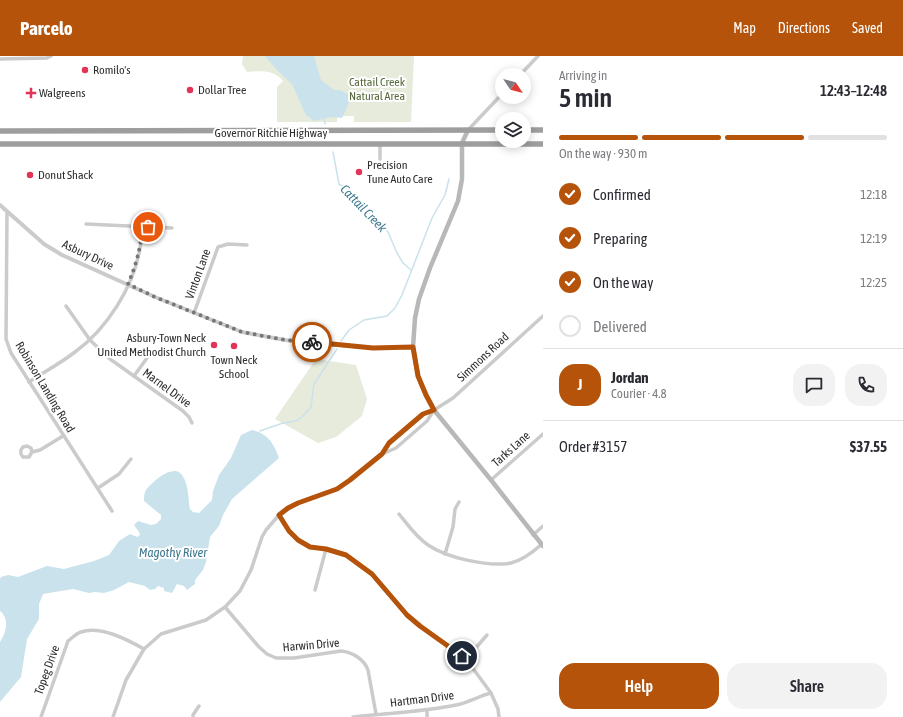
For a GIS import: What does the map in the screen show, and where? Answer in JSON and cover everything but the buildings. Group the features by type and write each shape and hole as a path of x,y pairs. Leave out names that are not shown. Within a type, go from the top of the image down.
{"highway":[{"name":"Governor Ritchie Highway","path":"0,131 495,130"},
{"path":"531,130 543,130"},
{"name":"Governor Ritchie Highway","path":"0,144 543,144"}],"main road":[{"path":"468,130 462,143 462,179 456,208 430,268 419,299 415,318 413,347 418,376 434,410 542,545"}],"street":[{"path":"0,58 47,58 51,56"},
{"path":"527,68 538,56"},
{"path":"468,130 495,101"},
{"path":"380,144 380,159"},
{"name":"Asbury Drive","path":"0,205 44,244 62,255 194,313 242,332 285,340 373,348 413,347"},
{"name":"Robinson Landing Road","path":"7,212 6,339 11,353 112,511"},
{"path":"86,224 172,228"},
{"path":"29,382 76,352 90,340 114,312 136,265 140,248 142,227"},
{"name":"Vinton Lane","path":"194,313 218,247 228,244 247,245"},
{"name":"Marnel Drive","path":"66,306 90,340 110,359 183,411 192,423"},
{"name":"Simmons Road","path":"382,454 389,443 423,414 434,410 453,398 543,316"},
{"path":"0,319 5,319"},
{"path":"134,376 147,358"},
{"path":"113,717 126,680 144,649 161,634 206,620 226,607 240,591 251,570 262,537 279,515 298,503 337,489 382,454 396,448 428,421 434,410"},
{"name":"Tarks Lane","path":"491,480 543,434"},
{"path":"32,452 40,450 63,436"},
{"path":"98,488 119,474 131,459"},
{"path":"445,554 453,527 455,509 459,502"},
{"path":"399,514 412,531 427,545 459,559 485,563 510,563 527,556 542,545"},
{"path":"279,515 289,531 298,540 310,547 326,549 346,555 372,574 407,615 466,659 491,693 498,709 499,717"},
{"path":"533,534 543,526"},
{"path":"315,590 326,549"},
{"name":"Harwin Drive","path":"226,607 259,647 267,654 276,658 294,658 341,651 348,652 357,657 366,664 368,670 376,714"},
{"name":"Topeg Drive","path":"41,717 68,641 75,636 82,632 100,631 127,639 144,649"},
{"path":"466,659 487,636"},
{"name":"Hartman Drive","path":"353,717 427,710 458,705 481,695 491,693"},
{"path":"193,717 199,706"},
{"path":"427,710 427,717"}],"green space":[{"name":"Cattail Creek Natural Area","path":"243,56 414,56 411,122 354,122 354,116 337,116 337,122 277,122 277,87 283,81 276,74 262,71 247,72 242,64"},
{"path":"316,359 356,365 367,399 362,416 336,437 318,443 275,419"}],"water":[{"path":"265,56 314,56 321,80 334,90 340,90 351,96 342,118 331,117 314,121 306,115 292,84"},
{"name":"Magothy River","path":"252,430 258,431 270,440 279,458 232,499 219,526 210,537 206,562 203,570 195,580 195,584 187,590 184,586 177,584 172,593 164,591 164,588 158,586 155,589 150,590 145,586 129,582 114,590 104,593 89,593 73,589 43,594 39,604 39,619 27,639 21,677 0,702 0,642 6,626 5,618 0,611 1,577 8,575 18,577 47,566 64,569 94,561 109,555 119,541 130,534 137,537 140,535 134,525 138,521 151,525 156,524 161,519 161,515 144,501 144,494 155,480 171,471 176,471 183,476 187,485 190,509 193,512 199,513 212,500 213,491 219,475 231,458 241,435"}],"waterway":[{"name":"Cattail Creek","path":"324,118 325,124"},
{"name":"Cattail Creek","path":"333,152 339,184 350,191 376,221 388,232 403,263 411,270"},
{"name":"Cattail Creek","path":"341,341 349,330 364,320 387,316 395,308 402,295 432,218 445,195 449,179"},
{"name":"Cattail Creek","path":"260,431 283,423 296,421 302,417 311,407 314,384 337,349"}],"way so far":[{"path":"148,227 142,227 140,248 136,265 128,284 155,297 242,332 285,340 312,342"}],"place":[{"name":"Romilo's","path":"85,70"},
{"name":"Dollar Tree","path":"190,90"},
{"name":"Walgreens","path":"31,93"},
{"name":"Precision Tune Auto Care","path":"359,172"},
{"name":"Donut Shack","path":"30,175"},
{"name":"Asbury-Town Neck United Methodist Church","path":"214,345"},
{"name":"Town Neck School","path":"234,346"}],"route":[{"path":"312,342 373,348 413,347 418,376 434,410 423,414 389,443 382,454 337,489 298,503 279,515 289,531 298,540 310,547 326,549 346,555 372,574 407,615 462,656"}]}
